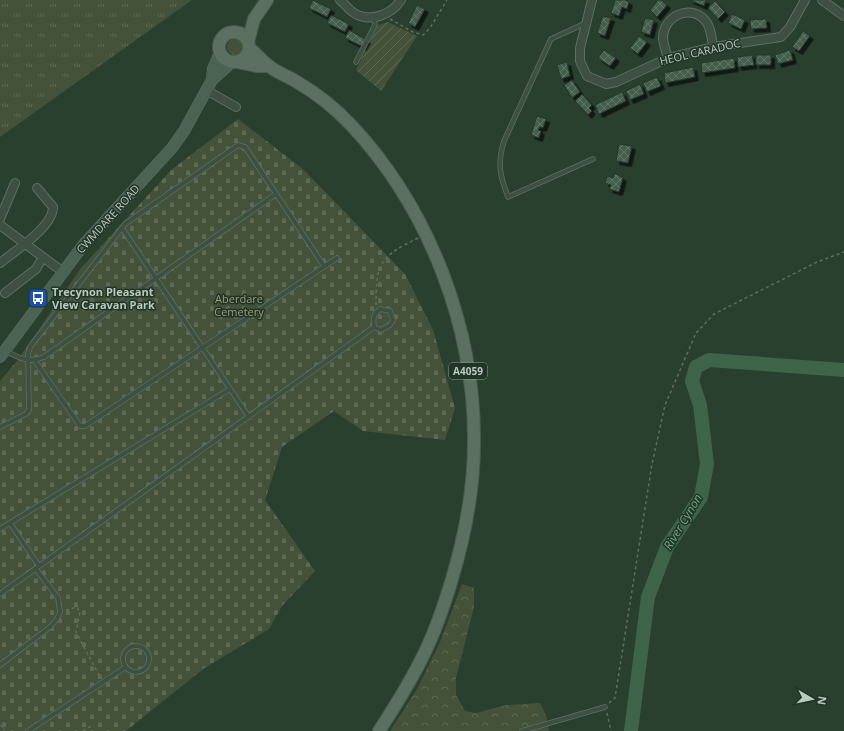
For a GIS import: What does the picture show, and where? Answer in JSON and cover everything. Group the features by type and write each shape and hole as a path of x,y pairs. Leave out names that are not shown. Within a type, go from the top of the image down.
{"main road":[{"path":"254,19 222,39 220,52 224,58 234,62 245,58 254,19 267,0"},
{"path":"234,32 242,35 248,45"},
{"name":"A4059","path":"248,45 268,66 298,82 322,99 351,125 392,177 424,234 445,281 457,316 467,359 474,442 472,480 466,520 444,603 422,659 379,731"},
{"name":"CWMDARE ROAD","path":"2,354 84,244 172,148 184,131 212,80 220,52"},
{"name":"A4059","path":"234,62 256,66 268,66"},
{"name":"CWMDARE ROAD","path":"212,80 234,62"}],"street":[{"path":"340,0 354,13 368,18 383,15 396,7 401,0"},
{"name":"HEOL CARADOC","path":"592,0 580,48 580,61 588,76 595,81 606,84 616,82 668,58 713,47 781,37 790,27 805,0"},
{"path":"822,0 844,16"},
{"path":"668,58 663,36 668,22 678,14 689,12 702,16 708,24 713,47"},
{"path":"206,90 236,107"},
{"path":"0,219 14,183"},
{"path":"0,262 34,236 53,213 53,207 37,188"},
{"path":"0,225 63,272"},
{"path":"5,293 36,269 43,257"}],"lane":[{"path":"356,62 375,25 374,17"},
{"path":"586,23 551,39 514,118 500,156 501,177 508,197 593,159"},
{"path":"0,427 26,414 29,410 28,361 30,347 125,224 238,145 245,147 324,266"},
{"path":"2,354 28,361 35,361 276,194"},
{"path":"122,228 249,417"},
{"path":"35,361 80,426 85,426 337,258"},
{"path":"385,309 390,311 393,320 386,329 381,330 374,327 373,320 376,312 385,309"},
{"path":"0,594 374,327"},
{"path":"0,529 230,389"},
{"path":"0,665 50,627 57,619 60,612 58,598 10,523"},
{"path":"138,646 145,650 148,658 144,669 132,671 126,667 123,659 129,648 138,646"},
{"path":"28,731 126,667"},
{"path":"522,731 605,707"}],"path":[{"path":"383,15 413,32 423,35 430,28 447,0"},
{"path":"376,312 377,275 382,261 392,251 424,234"},
{"path":"611,731 605,707 615,698 652,464 664,405 696,333 714,314 817,262 844,252"},
{"path":"60,612 77,607 80,612 76,632 102,682"},
{"path":"83,731 93,725"}],"green space":[{"path":"0,0 192,0 0,137"},
{"path":"388,22 417,36 381,91 356,70 378,25"},
{"path":"235,39 242,44 243,47 238,54 235,55 228,50 227,47 232,40"},
{"name":"Aberdare Cemetery","path":"238,119 304,170 405,274 433,330 455,408 445,440 363,431 334,411 282,447 265,500 315,571 282,606 269,629 203,669 126,731 0,731 0,381 17,361 81,268 171,170"},
{"path":"462,584 474,588 474,607 456,678 456,695 465,711 476,713 506,705 540,703 546,715 549,731 390,731 417,689 440,642"}],"building":[{"path":"313,0 331,9 327,17 309,8"},
{"path":"615,0 625,0 629,2 627,9 622,7 619,16 611,13"},
{"path":"658,0 661,0 667,5 657,17 650,10"},
{"path":"690,0 706,0 704,6"},
{"path":"715,1 725,12 718,19 708,8"},
{"path":"417,5 425,9 415,27 408,23"},
{"path":"732,14 745,20 741,29 728,23"},
{"path":"331,15 349,24 345,32 327,23"},
{"path":"603,16 611,18 605,36 597,33"},
{"path":"645,18 654,20 650,35 641,32"},
{"path":"766,19 767,28 751,29 750,20"},
{"path":"349,30 367,40 363,47 345,38"},
{"path":"803,31 810,36 799,51 792,47"},
{"path":"639,36 647,42 638,54 630,48"},
{"path":"604,50 616,58 610,66 598,58"},
{"path":"790,50 793,60 778,64 775,55"},
{"path":"752,55 754,65 738,67 737,57"},
{"path":"756,55 771,55 771,65 756,65"},
{"path":"734,58 735,68 702,73 701,63"},
{"path":"567,62 570,76 561,79 557,65"},
{"path":"693,67 695,77 665,83 664,73"},
{"path":"657,77 661,86 647,92 643,83"},
{"path":"572,80 580,92 572,98 564,85"},
{"path":"640,84 644,94 630,100 626,91"},
{"path":"622,92 626,101 599,114 595,105"},
{"path":"582,94 592,105 589,108 592,111 588,115 575,101"},
{"path":"537,116 546,119 543,128 540,127 538,130 541,131 539,138 531,135"},
{"path":"619,144 632,146 628,163 616,161"},
{"path":"615,173 623,178 619,192 609,189 611,185 605,183 607,176 613,178"}],"waterway":[{"name":"River Cynon","path":"631,731 648,597 667,547 701,497 707,464 700,405 692,381 696,367 709,360 844,370"}],"place":[{"name":"Trecynon Pleasant View Caravan Park","path":"38,298"}]}
